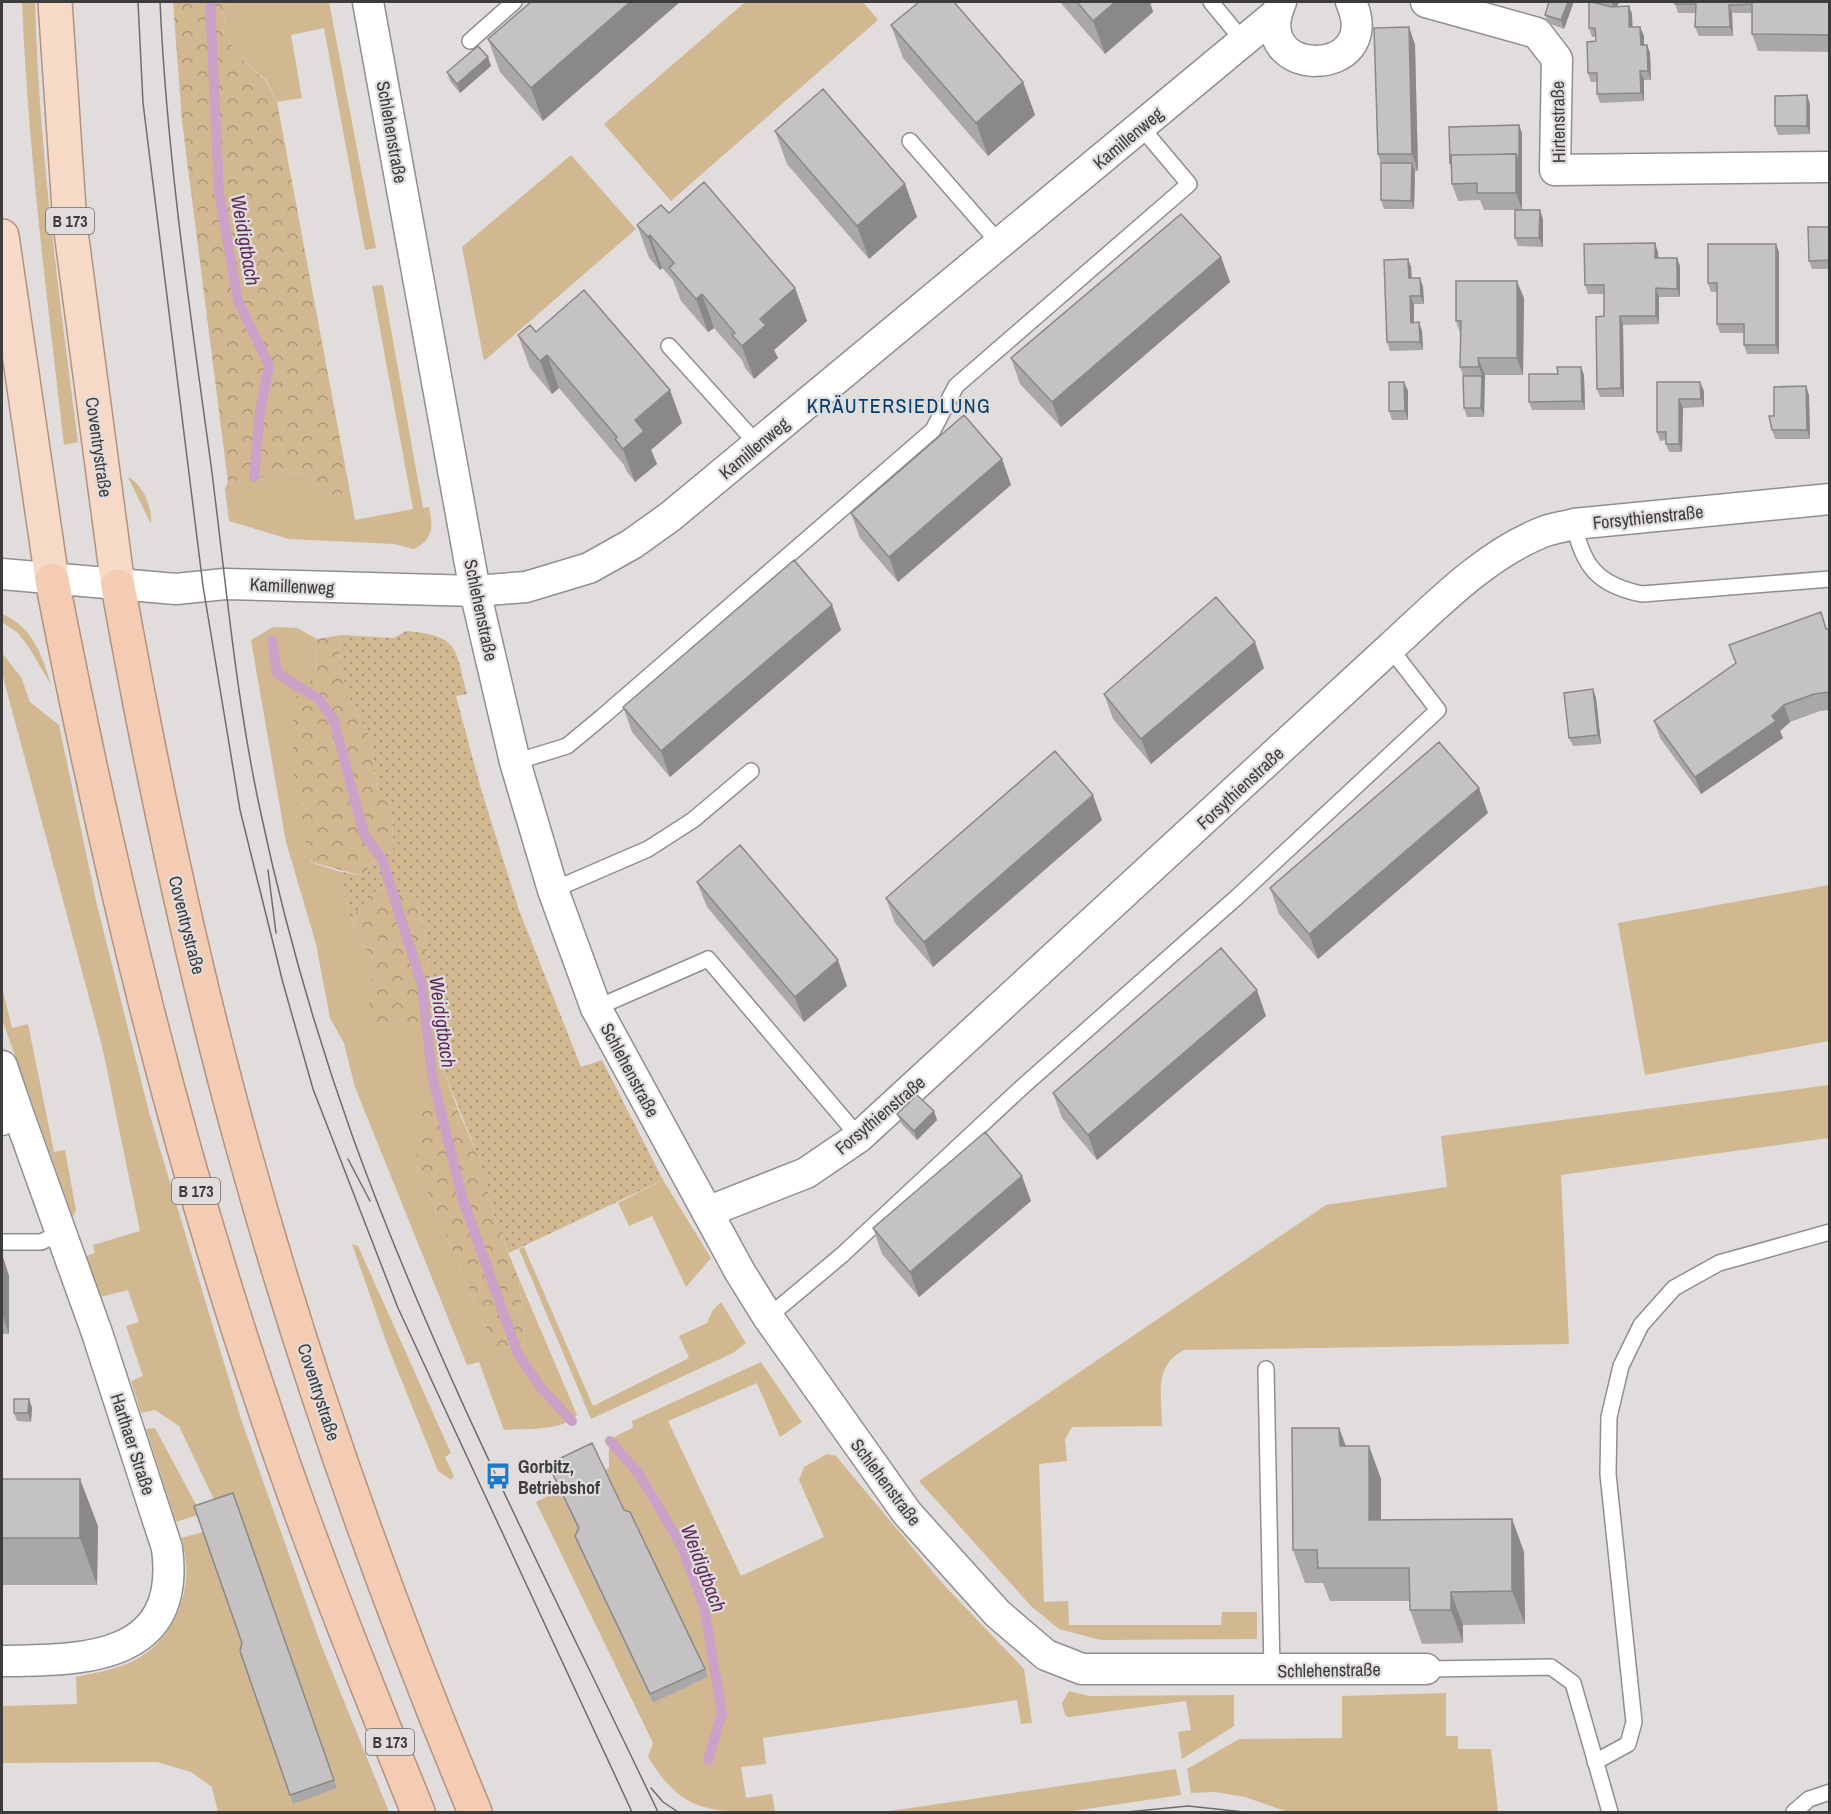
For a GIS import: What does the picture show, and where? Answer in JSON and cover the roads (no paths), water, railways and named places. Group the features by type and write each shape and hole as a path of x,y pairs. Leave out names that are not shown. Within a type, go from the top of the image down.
{"highway":[{"name":"B 173","path":"52,580 120,907 190,1172 262,1401 362,1672 418,1812"},
{"name":"Coventrystraße","path":"118,585 178,891 244,1151 314,1379 377,1564 475,1812"}],"main road":[{"name":"Coventrystraße","path":"55,2 70,224 118,585"},
{"name":"B 173","path":"2,236 52,580"}],"street":[{"name":"Schlehenstraße","path":"369,2 475,591 515,762 554,890 596,1008 707,1212 768,1317 907,1513 998,1614 1046,1655 1082,1669 1272,1671 1426,1669"},
{"name":"Kamillenweg","path":"1279,8 1275,26 1286,50 1310,63 1323,62 1336,58 1347,49 1353,38 1357,25 1351,2"},
{"name":"Hirtenstraße","path":"1426,2 1537,33 1557,60 1555,170 1830,168"},
{"name":"Kamillenweg","path":"2,574 176,589 225,584 267,584 332,588 475,591 526,587 589,568 632,544 671,516 1244,42 1279,8"},
{"name":"Forsythienstraße","path":"707,1212 806,1173 859,1137 1390,648 1473,576 1507,551 1543,532 1574,525 1830,499"},
{"name":"Harthaer Straße","path":"2,1066 10,1116 60,1233 97,1333 168,1548 171,1573 157,1618 129,1644 101,1654 72,1660 2,1661"}],"lane":[{"path":"470,40 514,2"},
{"path":"1211,2 1244,42"},
{"path":"515,762 567,746 576,739 933,430 956,386 1189,184 1141,127"},
{"path":"910,141 1000,244"},
{"path":"669,346 758,445"},
{"path":"1574,525 1579,546 1589,566 1604,582 1623,590 1642,594 1830,579"},
{"path":"768,1317 842,1255 1020,1089 1237,897 1438,710 1390,648"},
{"path":"554,890 648,849 693,820 751,771"},
{"path":"596,1008 708,959 859,1137"},
{"path":"1595,1762 1628,1744 1634,1722 1608,1474 1609,1417 1621,1366 1641,1325 1674,1288 1719,1263 1830,1232"},
{"path":"2,1242 41,1242 60,1233"},
{"path":"1266,1369 1272,1671"},
{"path":"1426,1669 1551,1667 1573,1683 1610,1812"},
{"path":"1794,1812 1809,1799 1830,1792"}],"waterway":[{"name":"Weidigtbach","path":"210,2 219,192 238,301 269,365 260,412 254,477"},
{"name":"Weidigtbach","path":"272,640 277,673 320,700 334,721 364,834 382,859 422,985 432,1075 462,1197 518,1354 541,1388 572,1421"},
{"name":"Weidigtbach","path":"610,1441 639,1474 681,1545 704,1607 722,1713 708,1760"}],"tram line":[{"path":"138,2 143,103 203,586 240,810 283,983 313,1089 398,1308 632,1812"},
{"path":"160,2 163,60 180,234 238,684 261,814 301,976 352,1135 420,1308 497,1477 658,1812"},
{"path":"268,870 276,933"},
{"path":"348,1159 370,1201"},
{"path":"651,1788 663,1802 678,1812"},
{"path":"1127,1812 1188,1806 1244,1812"}],"place":[{"name":"Gorbitz, Betriebshof","path":"498,1476"}],"district":[{"name":"KRÄUTERSIEDLUNG","path":"899,405"}]}
